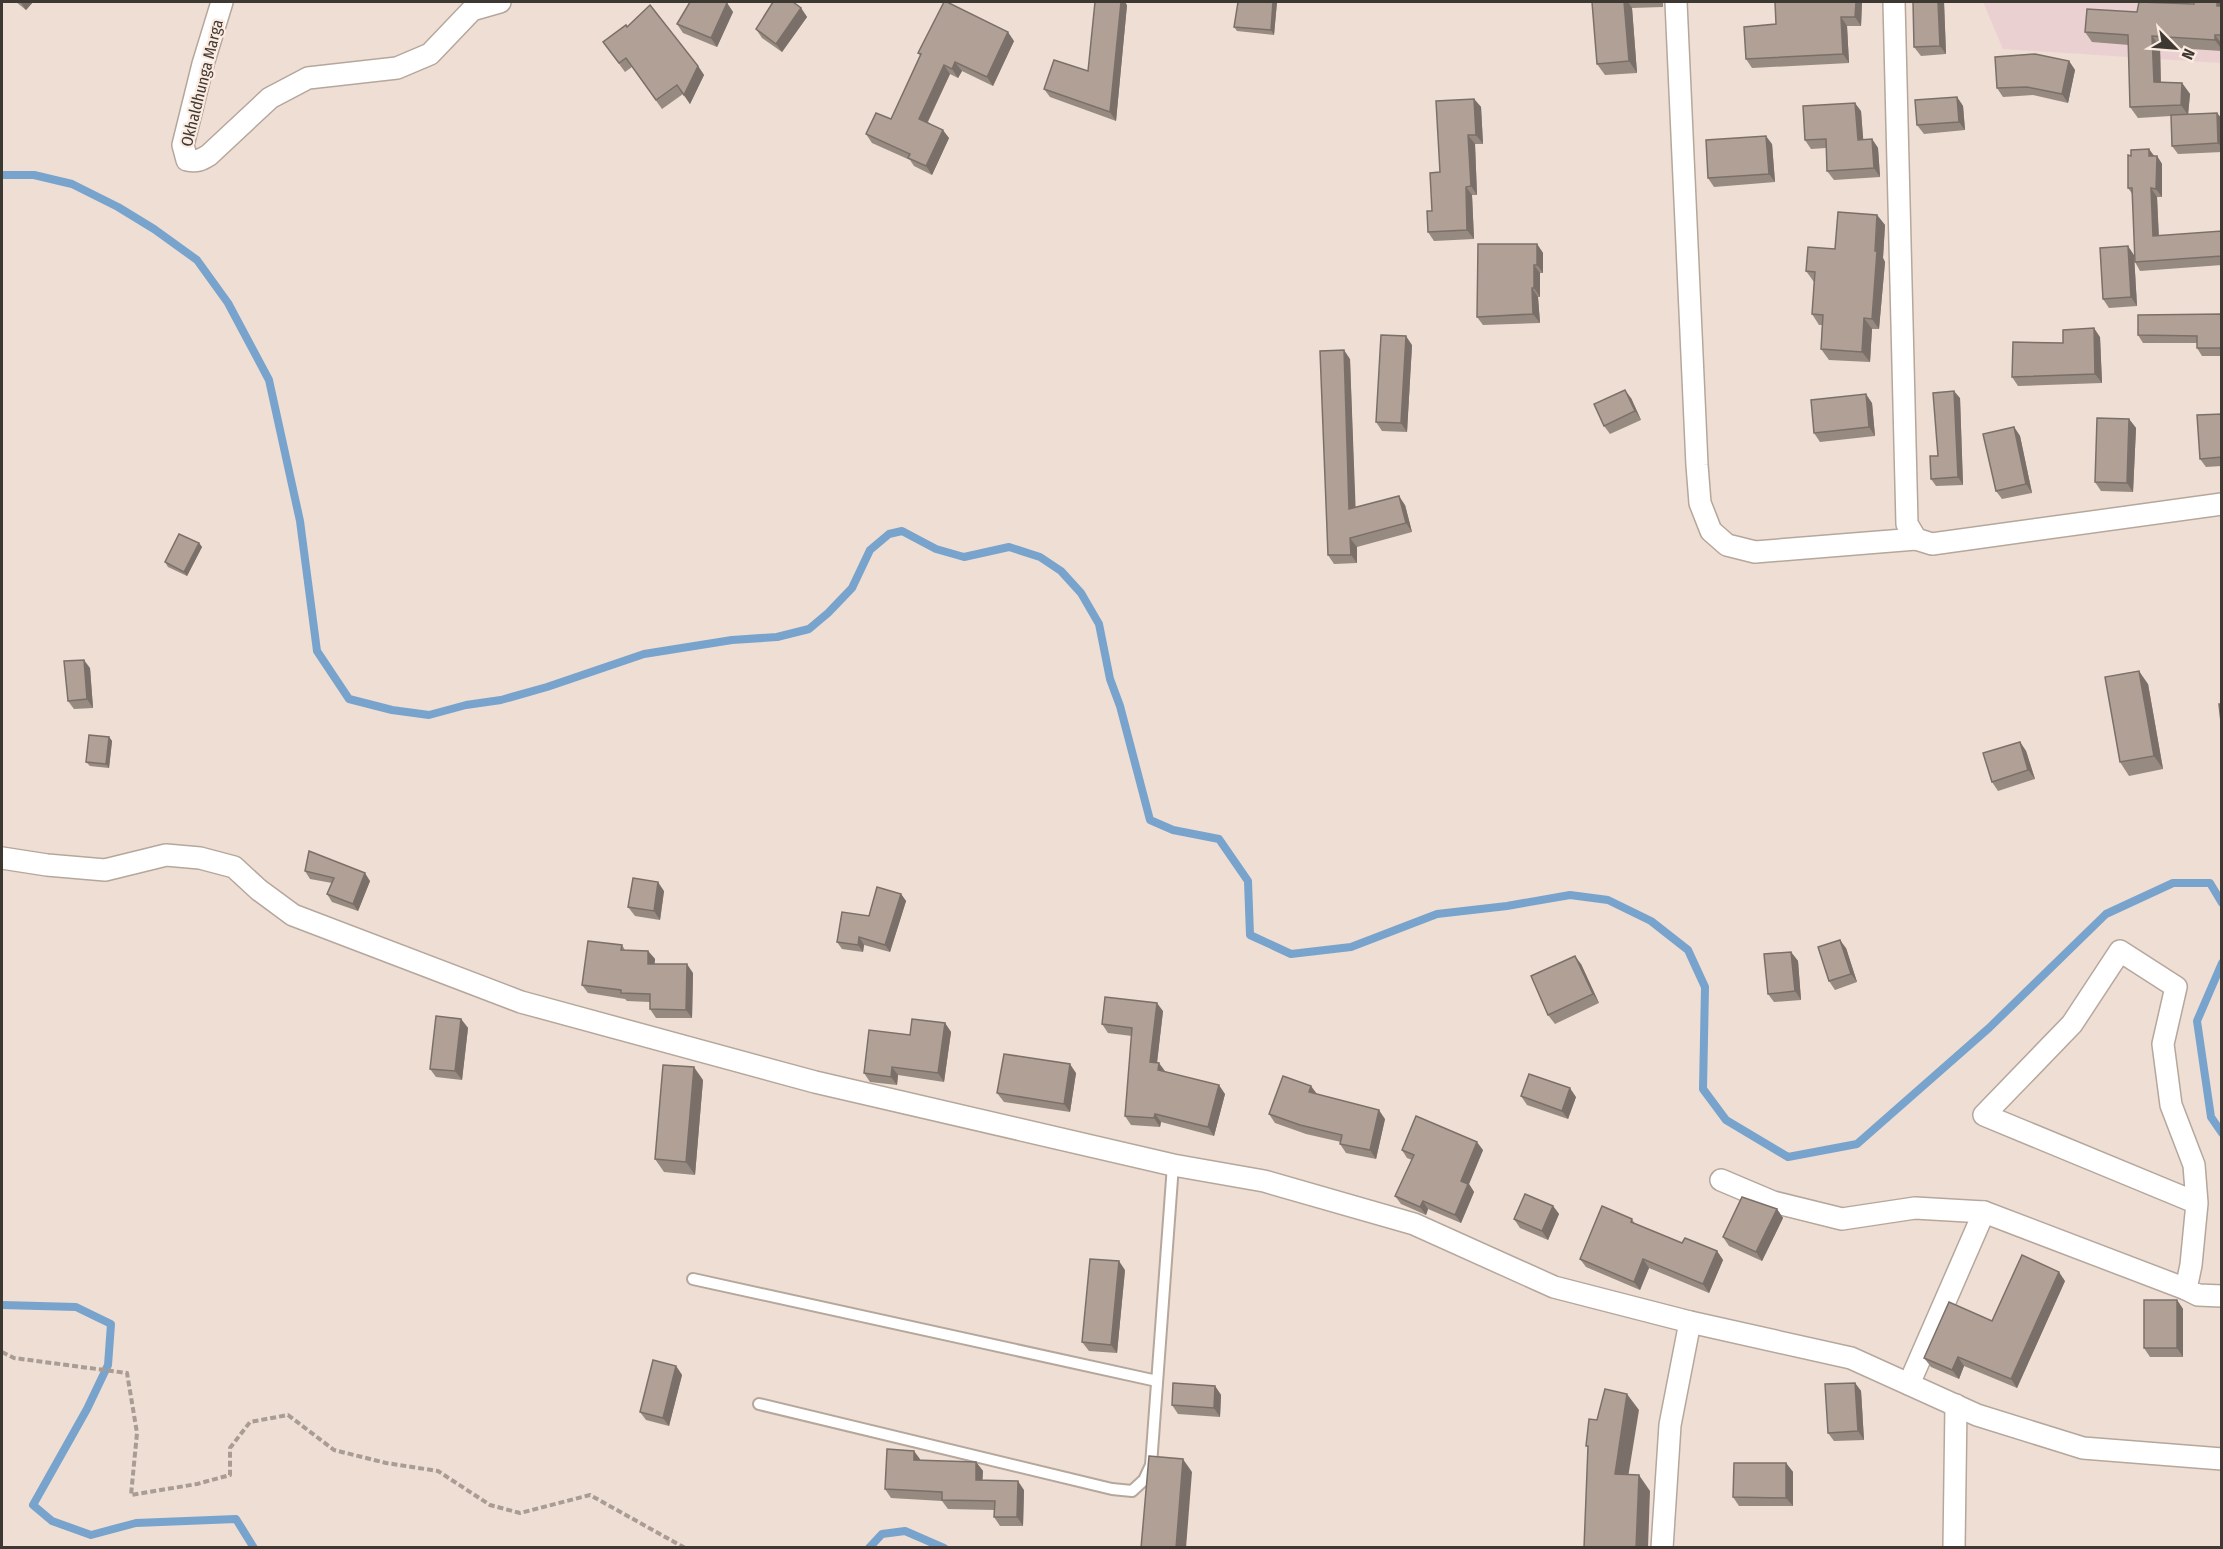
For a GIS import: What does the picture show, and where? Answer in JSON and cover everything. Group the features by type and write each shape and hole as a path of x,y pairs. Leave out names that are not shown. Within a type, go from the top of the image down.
{"street":[{"name":"Okhaldhunga Marga","path":"222,2 203,64 183,145 183,153 187,160 201,160 270,98 308,78 397,68 430,54 472,10 500,2"},
{"path":"1676,2 1697,465 1700,503 1711,531 1727,545 1755,552 1916,539 1932,544 2222,504"},
{"path":"1894,2 1907,524 1916,539"},
{"path":"2,858 105,870 166,855 200,858 234,867 259,890 293,915 521,1002 816,1082 1173,1165 1264,1181 1414,1224 1554,1287 1690,1322 1851,1358 1977,1414 2083,1448 2222,1459"},
{"path":"2186,1289 2191,1265 2197,1203 2194,1165 2171,1106 2163,1044 2176,987 2120,951 2072,1024 1984,1115 2197,1203"},
{"path":"1721,1180 1773,1202 1842,1219 1915,1208 1984,1212 2198,1295 2222,1296"},
{"path":"1909,1384 1984,1212"},
{"path":"1662,1548 1670,1425 1690,1322"},
{"path":"1954,1548 1956,1405"}],"lane":[{"path":"759,1404 1112,1489 1132,1491 1144,1480 1151,1465 1173,1165"},
{"path":"693,1279 1157,1381"}],"path":[{"path":"2,1352 14,1358 127,1372 137,1433 131,1495 197,1484 231,1475 230,1448 250,1422 288,1415 334,1450 386,1463 438,1471 490,1505 520,1513 590,1495 685,1548"}],"shaded area":[{"path":"1983,2 2221,2 2221,63 2003,49"}],"building":[{"path":"690,2 727,3 711,38 677,24"},
{"path":"773,2 793,2 801,8 776,44 756,29"},
{"path":"944,2 1008,32 987,77 955,62 952,69 944,65 919,119 943,130 926,166 908,158 910,154 866,134 876,113 891,119 921,54 918,53"},
{"path":"1095,2 1121,2 1110,112 1044,89 1054,60 1088,71"},
{"path":"1238,2 1273,2 1271,30 1234,27"},
{"path":"1592,2 1624,2 1629,61 1597,64"},
{"path":"1775,2 1856,2 1855,17 1841,17 1843,54 1746,59 1744,27 1776,24"},
{"path":"1913,2 1938,2 1940,46 1914,47"},
{"path":"2139,2 2194,4 2194,2 2217,2 2217,6 2222,6 2222,35 2215,35 2215,40 2152,36 2154,82 2182,83 2181,105 2130,107 2128,35 2085,32 2087,9 2137,12"},
{"path":"650,5 698,66 684,95 677,85 656,100 626,58 619,63 603,42 626,25 627,27"},
{"path":"2035,54 2069,61 2062,94 2027,87 1997,88 1995,57"},
{"path":"1957,97 1959,122 1917,125 1915,100"},
{"path":"1474,99 1476,135 1468,135 1471,186 1466,187 1467,230 1428,232 1427,211 1432,211 1430,173 1440,172 1436,101"},
{"path":"1855,103 1858,140 1872,139 1874,168 1827,171 1826,139 1805,140 1803,106"},
{"path":"2217,113 2218,143 2172,146 2171,115"},
{"path":"1766,136 1769,174 1708,178 1706,140"},
{"path":"2149,149 2149,156 2157,156 2156,189 2151,188 2153,236 2222,231 2222,256 2135,262 2132,188 2128,188 2128,155 2131,156 2131,150"},
{"path":"1838,212 1877,215 1872,319 1864,318 1862,352 1821,349 1823,315 1812,314 1815,272 1806,271 1808,247 1835,249"},
{"path":"1478,244 1537,244 1537,265 1534,265 1534,288 1532,288 1533,314 1477,317"},
{"path":"2128,246 2131,297 2103,299 2100,248"},
{"path":"2222,314 2222,348 2197,348 2197,336 2138,335 2138,315"},
{"path":"2094,328 2095,374 2012,377 2013,342 2063,343 2063,330"},
{"path":"1381,335 1406,336 1401,423 1376,422"},
{"path":"1344,350 1349,509 1399,496 1406,523 1350,538 1351,555 1328,555 1320,351"},
{"path":"1625,390 1635,411 1604,426 1594,404"},
{"path":"1954,391 1958,477 1931,479 1930,456 1938,456 1933,393"},
{"path":"1866,394 1869,427 1814,433 1811,400"},
{"path":"2222,414 2222,457 2200,459 2197,415"},
{"path":"2097,418 2129,419 2127,483 2095,482"},
{"path":"2014,427 2026,484 1996,491 1983,434"},
{"path":"179,534 199,543 184,572 165,562"},
{"path":"84,660 87,699 68,701 64,661"},
{"path":"2139,671 2154,756 2120,762 2105,677"},
{"path":"2219,704 2222,704 2222,731"},
{"path":"89,735 109,737 106,764 86,762"},
{"path":"2020,742 2028,770 1992,782 1983,753"},
{"path":"309,851 365,873 353,904 327,894 334,878 305,871"},
{"path":"633,878 658,882 654,911 628,907"},
{"path":"877,887 901,894 885,945 859,937 858,945 837,942 842,912 869,916"},
{"path":"1840,940 1851,974 1829,981 1818,947"},
{"path":"588,941 622,945 621,950 648,951 648,964 687,964 686,1010 650,1009 650,994 621,993 621,990 582,985"},
{"path":"1791,952 1795,991 1768,994 1764,954"},
{"path":"1575,956 1593,994 1548,1015 1531,976"},
{"path":"1105,997 1157,1003 1150,1062 1159,1063 1158,1070 1219,1085 1208,1127 1155,1114 1154,1118 1125,1116 1132,1028 1102,1024"},
{"path":"436,1016 461,1019 455,1071 430,1069"},
{"path":"912,1019 945,1023 938,1073 892,1067 891,1077 864,1073 869,1030 910,1035"},
{"path":"1004,1054 1070,1064 1064,1104 997,1093"},
{"path":"663,1065 694,1067 686,1162 655,1159"},
{"path":"1529,1074 1570,1088 1562,1111 1521,1096"},
{"path":"1283,1076 1311,1086 1309,1092 1379,1110 1370,1150 1340,1144 1342,1135 1300,1125 1269,1114"},
{"path":"1416,1116 1477,1142 1461,1181 1468,1184 1455,1215 1423,1201 1420,1207 1395,1196 1414,1155 1402,1150"},
{"path":"1525,1194 1553,1206 1542,1231 1514,1219"},
{"path":"1742,1197 1777,1209 1756,1252 1723,1237"},
{"path":"1602,1206 1632,1219 1631,1222 1682,1243 1685,1238 1717,1251 1703,1284 1643,1259 1634,1282 1580,1259"},
{"path":"2022,1255 2059,1272 2011,1379 1958,1357 1952,1370 1924,1358 1949,1302 1992,1321"},
{"path":"1090,1259 1119,1261 1111,1345 1082,1342"},
{"path":"2144,1300 2177,1300 2177,1348 2144,1348"},
{"path":"653,1360 676,1366 663,1418 640,1412"},
{"path":"1173,1383 1215,1386 1214,1408 1172,1405"},
{"path":"1855,1383 1858,1431 1828,1433 1825,1384"},
{"path":"1605,1389 1627,1394 1615,1474 1639,1475 1636,1548 1584,1548 1588,1446 1586,1446 1589,1419 1597,1420"},
{"path":"887,1449 914,1451 914,1460 976,1462 976,1480 1018,1481 1017,1517 994,1517 995,1501 942,1500 942,1492 885,1489"},
{"path":"1149,1456 1183,1459 1176,1548 1141,1548"},
{"path":"1734,1463 1786,1463 1786,1498 1733,1497"}],"waterway":[{"path":"2,175 34,175 72,184 118,207 197,260 228,303 269,380 300,521 317,651 349,699 392,710 429,715 466,705 501,700 547,687 644,654 732,640 777,637 809,629 852,588 870,550 889,534 902,531 936,549 964,557 1009,547 1040,557 1061,571 1081,593 1099,624 1110,679 1120,706 1150,820 1173,830 1219,839 1248,881 1250,935 1291,954 1351,947 1437,914 1507,906 1570,895 1608,900 1651,921 1688,950 1705,987 1703,1089 1726,1120 1788,1157 1857,1144 1989,1028 2106,914 2173,883 2210,883 2222,903"},
{"path":"2222,963 2197,1021 2211,1117 2222,1133"},
{"path":"2,1305 76,1307 111,1324 108,1365 87,1409 33,1505 52,1521 91,1535 136,1523 236,1519 254,1548"},
{"path":"869,1548 882,1534 905,1531 944,1548"}]}
